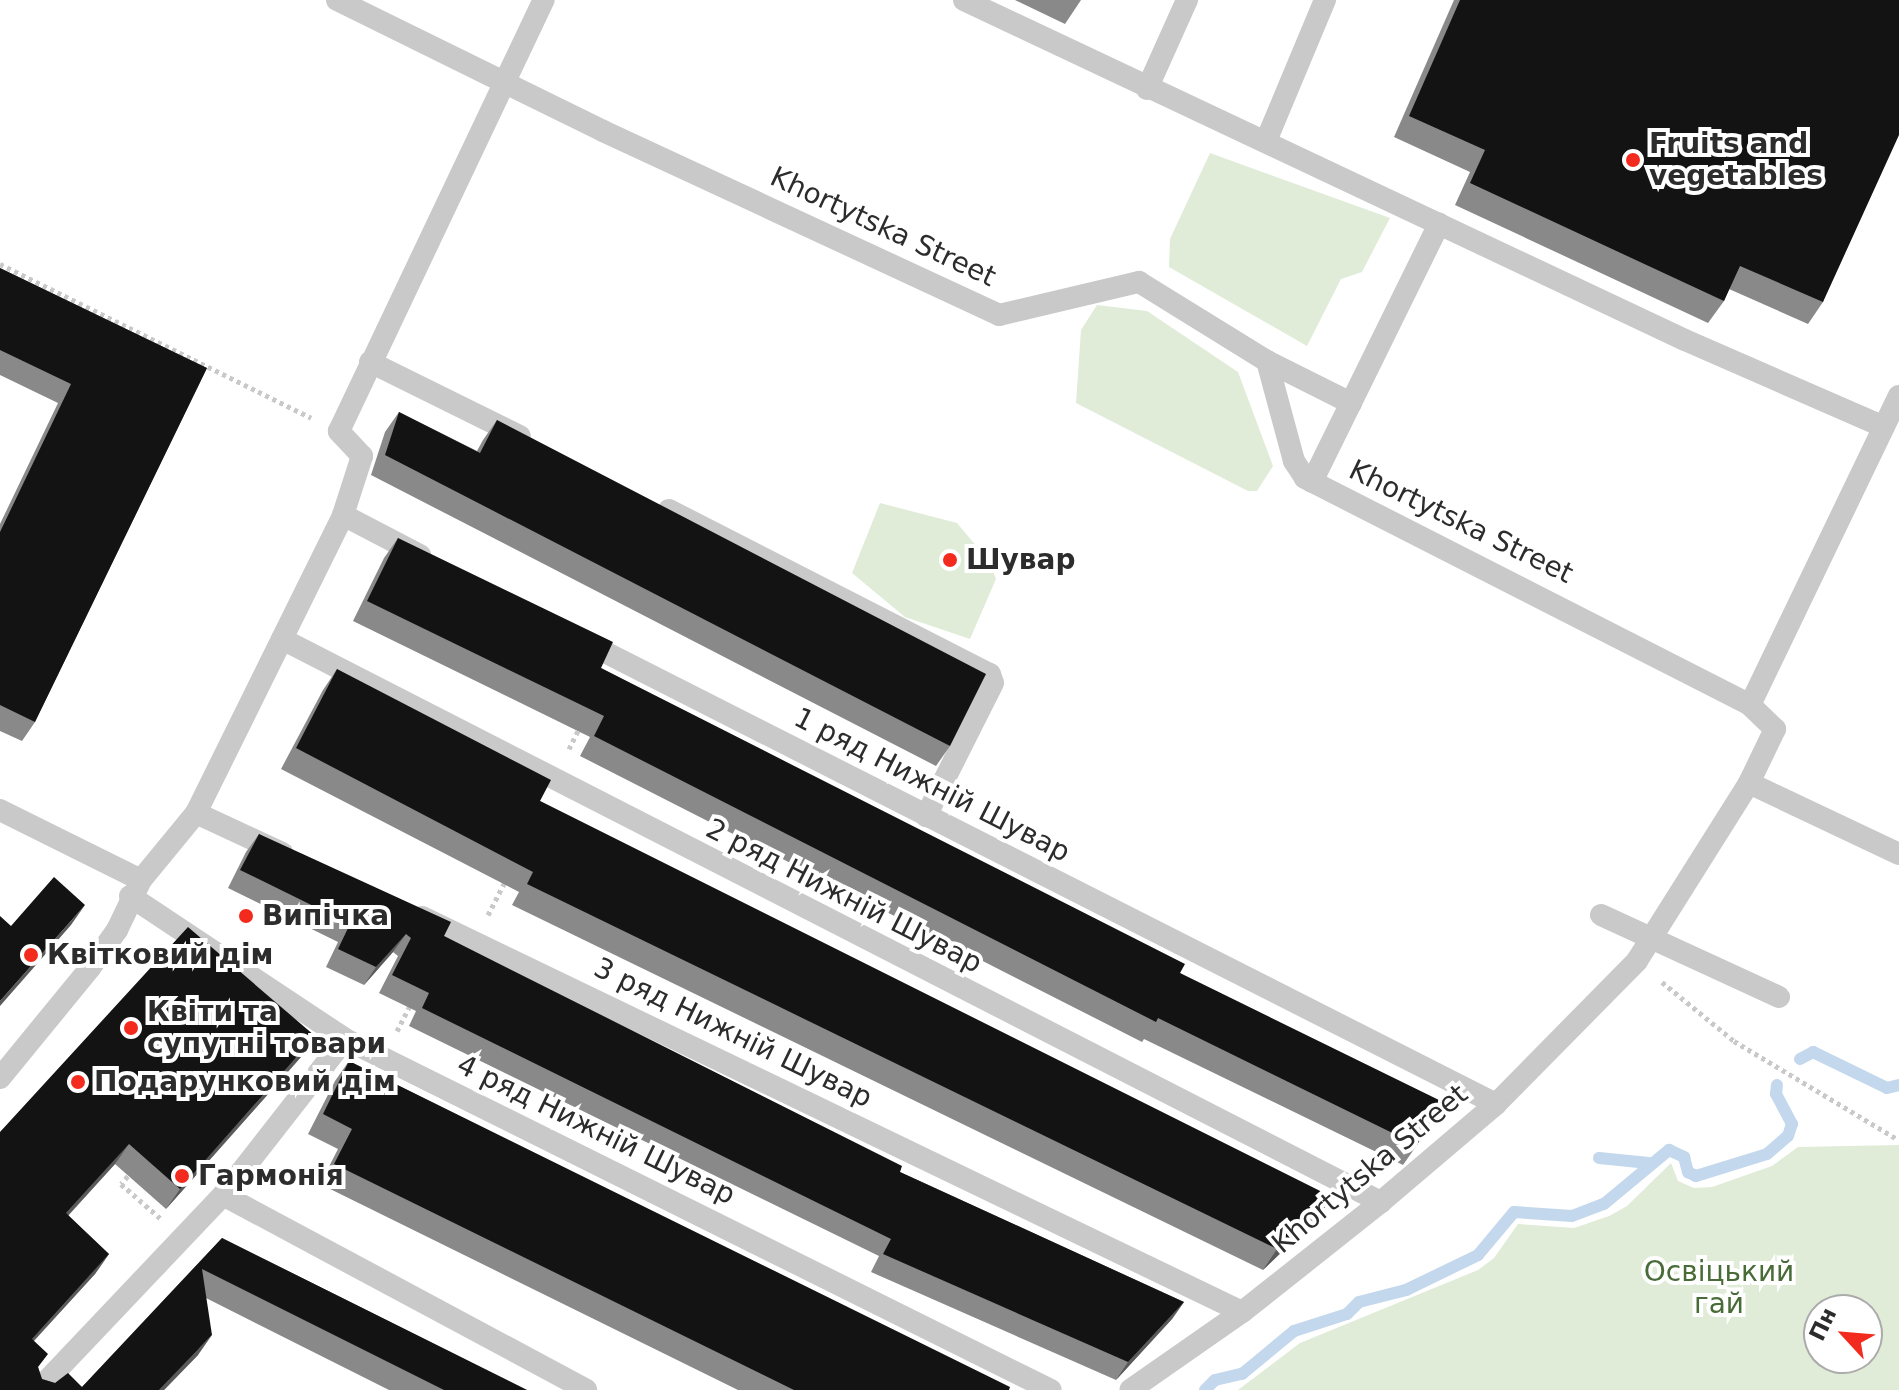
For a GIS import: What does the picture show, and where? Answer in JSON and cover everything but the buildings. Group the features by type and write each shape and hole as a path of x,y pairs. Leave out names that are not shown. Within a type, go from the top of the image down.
{"lane":[{"name":"Khortytska Street","path":"337,0 999,315 1139,282 1267,361 1294,461 1312,482 1750,705 1775,729 1749,783 1637,961 1496,1104 1381,1202 1242,1312 1130,1390"},
{"path":"0,1078 99,955 117,930 136,888 196,813 343,515 362,456 339,431 544,0"},
{"path":"964,0 1147,89 1884,427"},
{"path":"1147,89 1187,0"},
{"path":"1266,141 1325,0"},
{"path":"1312,482 1439,224"},
{"path":"1267,361 1351,403"},
{"path":"370,362 547,450"},
{"path":"1750,705 1899,396"},
{"path":"644,498 990,674 993,683 926,816"},
{"path":"343,515 442,567"},
{"name":"1 ряд Нижній Шувар","path":"555,626 1496,1104"},
{"name":"2 ряд Нижній Шувар","path":"282,639 1381,1202"},
{"path":"1749,783 1899,854"},
{"name":"4 ряд Нижній Шувар","path":"0,810 136,888 345,1039 1051,1390"},
{"path":"196,813 308,864"},
{"name":"3 ряд Нижній Шувар","path":"405,909 1242,1312"},
{"path":"1601,915 1779,997"},
{"path":"38,1390 179,1236 223,1195 345,1039"},
{"path":"223,1195 586,1390"}],"path":[{"path":"0,264 339,431"},
{"path":"1637,961 1734,1041 1899,1140"},
{"path":"384,1058 418,989"},
{"path":"141,1161 121,1184 179,1236"}],"green space":[{"path":"1210,153 1390,218 1362,272 1341,279 1307,346 1169,267 1170,239"},
{"path":"1097,305 1147,311 1238,372 1273,466 1257,491 1248,491 1076,403 1081,330"},
{"path":"880,503 957,523 989,561 996,579 970,639 905,617 852,573"},
{"name":"Освіцький гай","path":"1899,1145 1899,1390 1238,1390 1300,1343 1478,1270 1494,1258 1518,1224 1574,1228 1609,1216 1627,1206 1671,1163 1678,1181 1694,1188 1712,1187 1772,1166 1798,1147"}],"waterway":[{"path":"1800,1059 1813,1052 1887,1088 1899,1085"},
{"path":"1205,1390 1215,1380 1242,1374 1294,1331 1347,1314 1359,1302 1406,1290 1478,1255 1514,1212 1572,1216 1604,1204 1669,1150 1684,1157 1688,1172 1696,1176 1767,1154 1788,1136 1792,1124 1776,1094 1777,1085"},
{"path":"1599,1158 1649,1163"}],"place":[{"name":"Fruits and vegetables","path":"1633,160"},
{"name":"Шувар","path":"950,560"},
{"name":"Випічка","path":"246,916"},
{"name":"Квітковий дім","path":"31,955"},
{"name":"Квіти та супутні товари","path":"131,1028"},
{"name":"Подарунковий дім","path":"78,1082"},
{"name":"Гармонія","path":"182,1176"}]}
